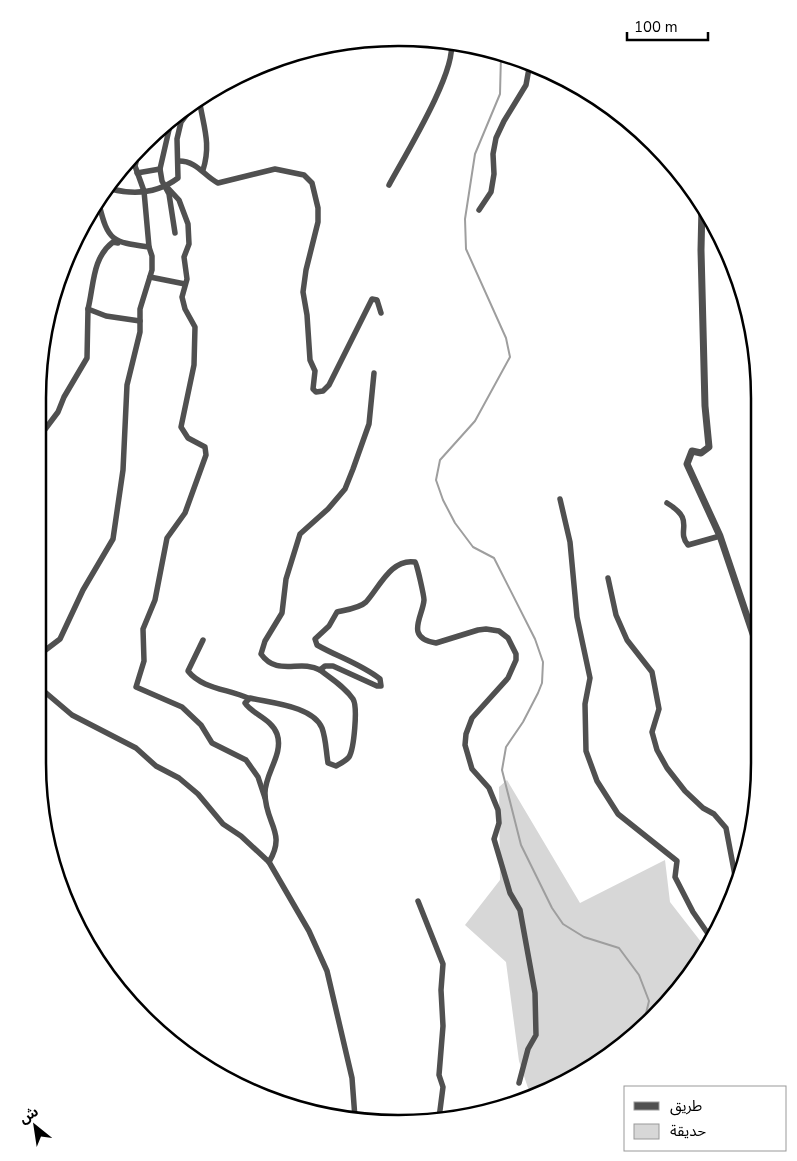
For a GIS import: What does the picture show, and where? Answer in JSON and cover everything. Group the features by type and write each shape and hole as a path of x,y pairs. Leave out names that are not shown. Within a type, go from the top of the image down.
{"street":[{"path":"389,185 416,137 449,68 452,50"},
{"path":"479,210 491,192 494,174 493,154 496,138 526,85 528,71"},
{"path":"200,108 202,122 208,142 208,155 203,170"},
{"path":"116,189 132,193 144,192 166,186 178,178 178,134 182,121"},
{"path":"168,133 160,169 162,181 179,200 188,224 189,244 184,257 185,284 182,297 185,309 194,321 194,365 181,427 188,438 204,446 206,451 203,466 185,513 167,538 155,600 143,629 144,661 136,687 182,707 200,725 212,743 246,760 258,778 265,798"},
{"path":"179,161 185,161 203,170 218,183 276,169 304,175 312,183 318,208 318,222 306,270 303,292 307,315 310,360 315,371 313,389 316,392 323,391 337,371 372,299 377,300 381,313"},
{"path":"46,650 60,640 83,590 113,539 125,453 127,385 138,347 140,309 153,263 149,247 144,192 135,164"},
{"path":"137,174 160,169"},
{"path":"166,186 175,233"},
{"path":"101,211 105,225 118,242"},
{"path":"702,219 705,406 709,447 702,453 692,451 687,464 720,536 751,628"},
{"path":"46,428 58,412 64,397 86,358 88,309 99,258 112,242 149,247"},
{"path":"150,277 185,284"},
{"path":"88,309 106,316 140,321"},
{"path":"203,640 188,671 203,682 236,692 248,698 304,710 314,716 321,726 328,763 336,766 349,757 353,744 356,707 352,698 339,684 313,666 282,668 266,661 261,654 282,613 286,579 300,534 328,509 344,488 353,469 369,424 374,373"},
{"path":"560,499 570,542 577,617 590,678 585,704 586,751 596,781 618,814 677,860 675,877 693,912 707,932"},
{"path":"667,503 681,513 685,520 684,537 688,546 720,536"},
{"path":"320,670 325,666 333,666 377,686 381,686 380,680 367,668 324,649 317,645 315,639 329,626 337,612 366,603 379,582 401,564 409,561 415,562 418,566 420,590 424,599 416,624 422,636 436,644 478,630 499,631 508,638 516,654 516,660 508,678 472,718 466,734 465,745 472,769 489,788 498,810 499,823 494,839 510,893 520,910 536,993 536,1034 528,1049 519,1084"},
{"path":"608,578 616,615 627,640 652,672 659,709 652,732 657,750 667,768 685,791 703,808 714,814 726,828 734,870"},
{"path":"46,693 72,714 136,748 156,766 180,778 198,794 223,824 242,836 269,862 310,931 327,972 352,1078 355,1112"},
{"path":"248,698 245,703 246,706 266,720 277,734 278,749 268,775 265,798 266,810 278,840 276,851 269,862"},
{"path":"418,902 443,964 441,990 443,1026 438,1074 443,1087 440,1112"}],"green space":[{"path":"507,780 580,903 665,860 670,902 702,943 663,995 631,1027 575,1068 529,1090 519,1061 506,962 465,925 500,880 499,787"}],"waterway":[{"path":"501,61 500,94 475,154 465,219 466,249 506,338 510,357 475,421 440,460 436,480 443,500 455,523 473,547 494,558 535,639 543,662 542,683 523,722 506,747 502,770 521,845 552,908 563,924 584,937 619,948 639,975 649,1001 646,1014"}]}
